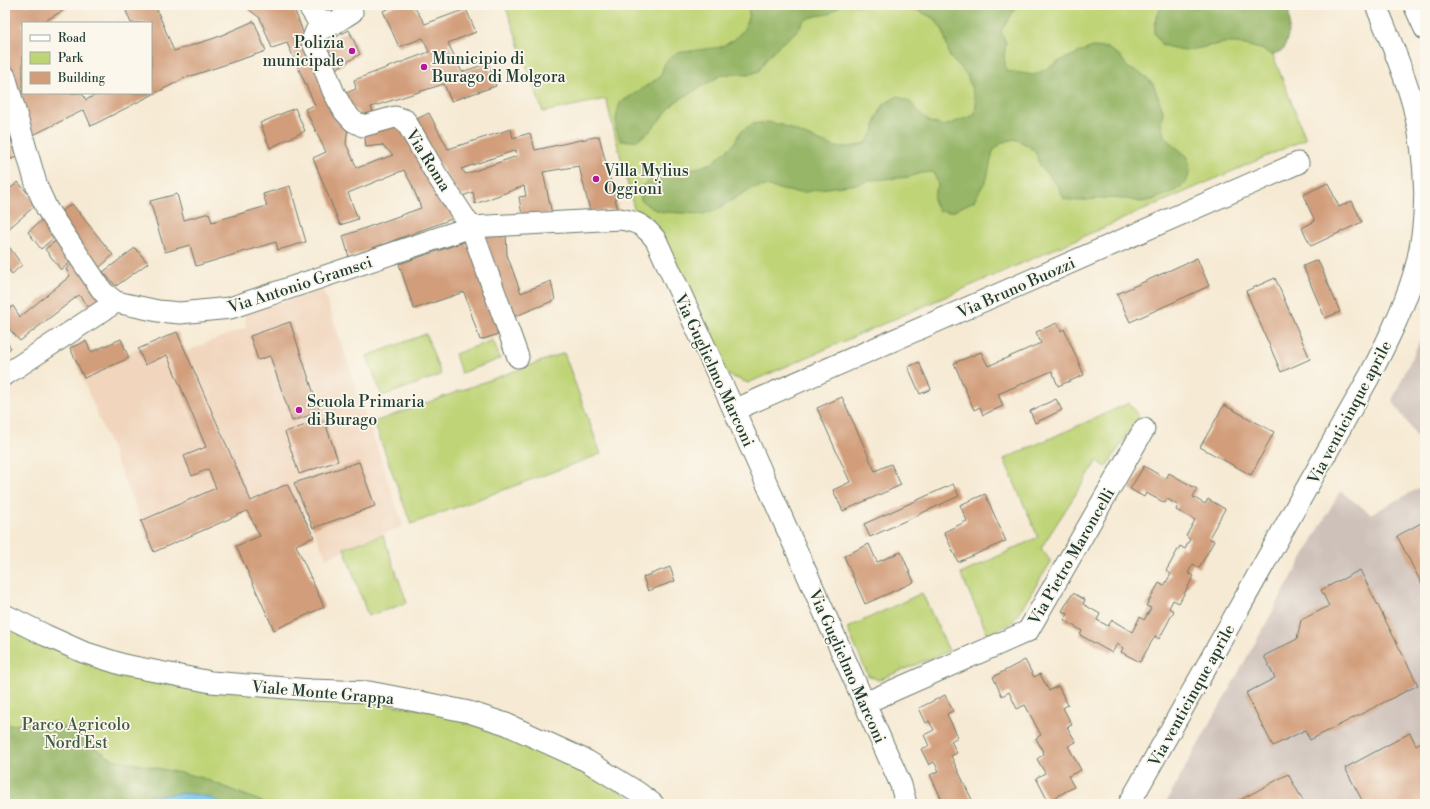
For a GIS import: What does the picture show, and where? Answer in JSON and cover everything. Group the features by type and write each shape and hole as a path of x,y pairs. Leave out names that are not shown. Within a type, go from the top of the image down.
{"street":[{"path":"308,5 317,19 335,23 352,12 350,5"},
{"name":"Via venticinque aprile","path":"1133,799 1358,399 1384,350 1405,301 1413,275 1420,250 1424,204 1424,176 1419,102 1399,64 1376,5"},
{"path":"1414,5 1425,29"},
{"name":"Via Roma","path":"335,23 316,31 312,41 333,91 344,111 353,121 363,126 396,117 405,120 436,174 471,227"},
{"name":"Via Antonio Gramsci","path":"5,76 37,187 47,209 103,292 116,302 158,311 180,313 230,308 471,227"},
{"name":"Via Bruno Buozzi","path":"734,410 1298,163"},
{"name":"Via Guglielmo Marconi","path":"471,227 620,219 635,222 646,228 656,240 865,703 901,785 906,804"},
{"path":"471,227 518,357"},
{"path":"5,375 116,302"},
{"name":"Via Pietro Maroncelli","path":"865,703 1028,631 1038,616 1144,429"},
{"name":"Viale Monte Grappa","path":"5,615 83,652 124,666 211,682 311,690 369,692 468,712 506,724 587,761 637,792 653,804"}],"shaded area":[{"path":"323,289 403,526 326,558 306,513 260,536 247,511 154,552 70,348 86,341 91,352 121,339 127,353 177,332 186,352 246,328 245,314"},
{"path":"1425,330 1425,449 1392,400"},
{"path":"1425,485 1425,804 1165,804 1340,491 1371,514"}],"green space":[{"path":"505,5 1253,5 1306,139 748,383 723,373 657,224 648,215 634,209 606,99 543,112"},
{"path":"748,5 841,5 829,14 804,20 797,31 777,47 766,59 759,71 747,75 734,73 720,76 675,102 648,133 635,141 621,141 617,131 616,122 620,103 660,77 665,63 676,53 721,47 734,40 744,29 749,15"},
{"path":"907,5 1015,5 1016,8 1001,31 1006,43 1004,56 1006,71 1035,75 1062,60 1092,47 1107,48 1120,56 1128,68 1142,74 1153,84 1163,111 1161,125 1165,138 1188,157 1190,171 1186,183 1175,191 1152,200 1140,202 1127,199 1103,198 1078,201 1064,199 1058,186 1040,166 1036,153 1027,145 1015,139 1003,142 993,151 987,178 974,201 951,212 938,211 933,199 938,185 934,172 921,173 909,177 871,180 858,184 806,192 793,192 765,186 752,188 716,210 703,214 663,212 651,208 641,200 640,187 668,170 697,168 712,163 734,144 740,132 752,124 767,122 782,125 836,147 851,147 866,143 874,131 877,117 884,104 898,96 911,103 919,113 930,122 944,126 975,115 976,102 967,75 950,57 943,31 935,19"},
{"path":"1162,5 1285,5 1288,10 1290,20 1284,49 1273,55 1261,49 1237,43 1224,43 1185,51 1162,45 1154,33 1156,19"},
{"path":"426,334 441,375 382,396 367,356"},
{"path":"493,340 500,359 461,373 455,354"},
{"path":"564,353 601,454 411,524 374,422"},
{"path":"1129,403 1139,417 1106,467 1097,461 1041,548 1051,562 1012,623 988,635 961,574 1038,537 1004,459"},
{"path":"383,535 407,603 368,616 344,548"},
{"path":"922,593 949,651 878,680 868,675 847,628"},
{"name":"Parco Agricolo Nord Est","path":"5,624 104,668 156,683 328,696 447,713 558,752 640,804 5,804"},
{"path":"55,722 112,759 200,777 267,804 5,804 5,725"}],"water":[{"path":"182,793 203,796 223,804 112,804 144,797"}],"building":[{"path":"5,5 72,5 44,22 22,22 22,94 83,94 86,100 97,94 152,94 152,22 131,22 126,11 137,7 137,5 155,5 174,51 215,38 254,21 266,51 185,78 91,126 84,110 31,136 5,49"},
{"path":"243,5 293,5 304,35 348,126 346,144 357,168 393,155 382,145 366,147 364,129 398,124 457,217 349,257 343,236 421,208 412,185 404,170 348,193 358,219 340,225 313,158 326,152 305,109 315,105 287,43 272,48 260,18"},
{"name":"Municipio di Burago di Molgora","path":"413,5 425,24 466,9 476,32 448,43 462,72 488,63 496,86 451,101 444,84 371,107 375,117 366,121 341,95 356,89 354,80 429,52 423,38 399,47 383,11 394,6"},
{"path":"349,30 360,54 331,72 321,45"},
{"path":"295,108 305,131 270,148 260,123"},
{"path":"429,113 448,149 511,129 513,138 530,133 535,150 599,136 618,210 590,211 579,166 543,172 552,214 522,215 519,197 526,196 524,186 475,204 473,192 460,197 413,121","holes":["516,150 517,156 466,174 461,169"]},
{"path":"5,122 17,157 5,161"},
{"path":"18,182 37,204 5,232 5,193"},
{"path":"1328,183 1339,207 1352,201 1362,222 1311,246 1302,228 1315,221 1303,195"},
{"path":"290,186 306,242 278,250 276,242 196,266 190,245 165,252 150,201 177,194 184,220 209,213 212,222 267,206 263,194"},
{"path":"72,204 113,255 98,269 54,216"},
{"path":"45,217 58,234 41,249 28,232"},
{"path":"506,234 507,255 521,293 551,281 555,300 511,318 485,235"},
{"path":"61,237 77,257 61,270 45,249"},
{"path":"464,242 475,251 502,333 480,340 464,292 414,309 399,264"},
{"path":"7,244 22,265 12,274 5,265 5,246"},
{"path":"135,248 148,263 116,286 103,272"},
{"path":"1197,258 1209,286 1130,322 1117,294"},
{"path":"78,259 102,297 89,308 79,295 20,341 5,324 5,312 13,306 20,317 70,276 66,269"},
{"path":"1318,260 1340,312 1325,318 1303,266"},
{"path":"1275,278 1310,359 1281,372 1246,291"},
{"path":"290,322 320,412 292,421 270,356 258,360 250,336"},
{"path":"1057,323 1061,331 1064,329 1084,375 1058,386 1052,371 998,394 1003,406 983,415 980,407 974,410 954,363 981,352 988,366 1041,343 1036,332"},
{"path":"177,332 251,501 287,484 314,537 296,545 324,607 274,630 236,546 260,536 247,511 154,552 141,521 216,488 208,469 192,476 184,456 206,447 167,355 145,365 138,349"},
{"path":"5,339 11,348 5,353"},
{"path":"121,339 129,358 84,378 70,348 86,341 91,352"},
{"path":"919,362 931,389 920,394 908,367"},
{"path":"842,397 875,471 891,464 901,485 843,511 833,490 850,482 817,408"},
{"path":"1056,399 1062,410 1035,423 1030,411"},
{"path":"1224,405 1274,432 1251,475 1200,447"},
{"path":"324,419 338,461 299,474 285,432"},
{"path":"359,462 375,506 313,528 294,483"},
{"path":"1144,466 1166,479 1169,473 1197,489 1193,497 1205,504 1208,499 1225,509 1209,538 1214,541 1199,568 1193,564 1188,573 1194,576 1179,603 1173,600 1169,608 1174,611 1159,639 1155,636 1140,662 1121,652 1123,648 1117,644 1112,653 1080,635 1082,631 1064,620 1068,614 1062,611 1073,593 1085,600 1083,604 1100,614 1097,620 1108,626 1112,620 1132,632 1140,617 1144,620 1151,608 1146,606 1159,583 1164,586 1171,574 1166,571 1180,546 1185,549 1190,539 1186,536 1195,520 1176,510 1178,505 1167,499 1165,503 1146,493 1144,497 1130,489"},
{"path":"953,484 959,496 870,537 864,524"},
{"path":"985,494 1006,541 958,562 944,532 967,521 960,505"},
{"path":"1425,521 1425,590 1397,536"},
{"path":"869,544 877,562 901,552 914,582 865,604 844,556"},
{"path":"670,567 675,581 648,591 643,577"},
{"path":"1360,570 1418,685 1310,740 1305,730 1273,746 1246,693 1275,678 1264,656 1297,639 1301,620 1329,606 1321,590"},
{"path":"1025,660 1034,677 1040,674 1049,691 1058,686 1068,705 1063,708 1072,725 1067,727 1076,742 1068,746 1081,770 1068,776 1074,787 1048,801 1036,778 1045,773 1037,759 1044,754 1036,738 1041,735 1025,705 1017,709 1009,692 1002,696 993,677"},
{"path":"945,695 953,711 947,714 958,737 951,741 957,753 951,756 974,804 944,804 930,775 939,771 934,762 929,765 921,749 929,746 924,735 934,730 929,721 926,723 919,708"},
{"path":"1410,733 1416,745 1425,740 1425,804 1364,804 1345,768"},
{"path":"1288,774 1305,804 1233,804"}],"place":[{"name":"Polizia municipale","path":"352,51"},
{"name":"Municipio di Burago di Molgora","path":"424,67"},
{"name":"Villa Mylius Oggioni","path":"596,179"},
{"name":"Scuola Primaria di Burago","path":"299,410"}]}
